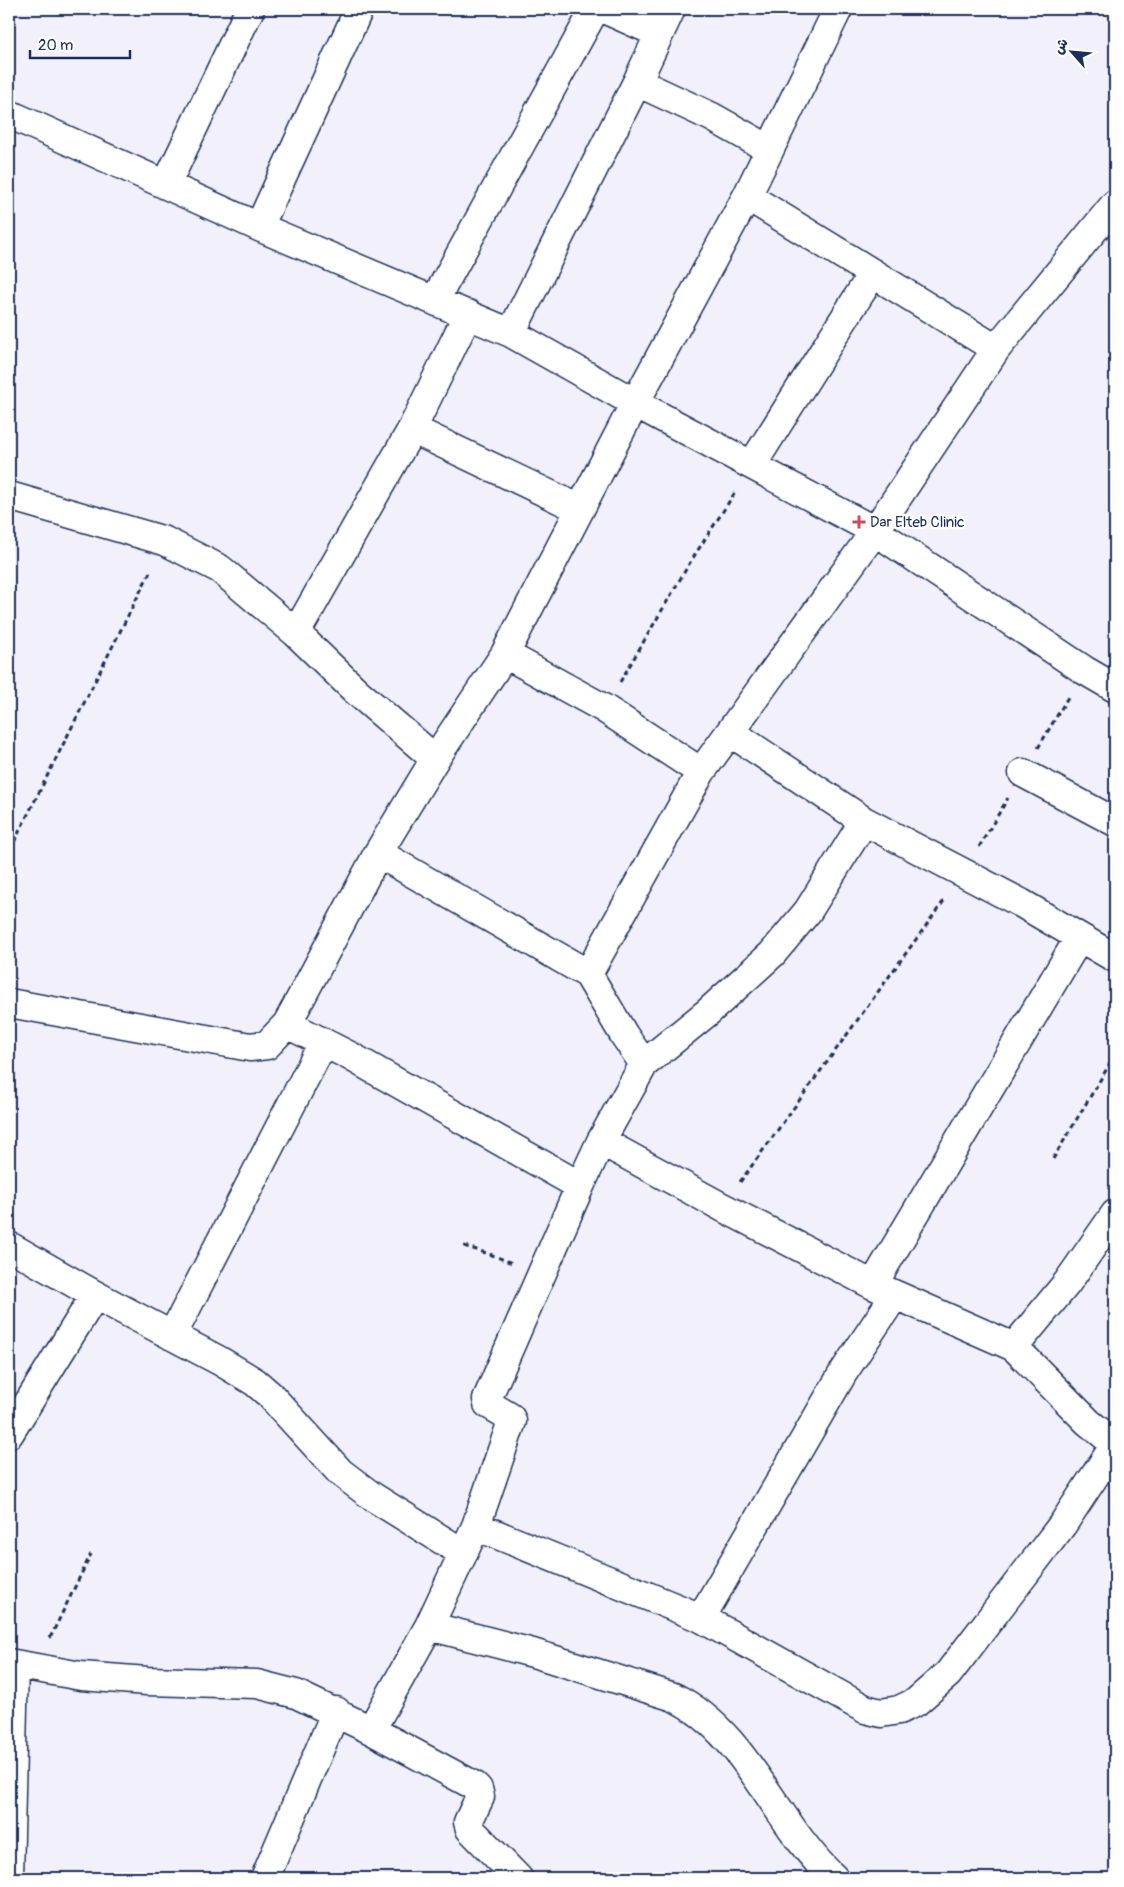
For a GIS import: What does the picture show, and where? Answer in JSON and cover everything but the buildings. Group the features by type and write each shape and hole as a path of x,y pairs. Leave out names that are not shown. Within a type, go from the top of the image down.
{"street":[{"path":"166,185 250,9"},
{"path":"259,227 358,9"},
{"path":"435,300 595,9"},
{"path":"604,9 658,33"},
{"path":"511,333 637,82 670,9"},
{"path":"13,1011 250,1047 267,1045 287,1024 378,853 435,759 505,654 635,402 747,196 838,9"},
{"path":"637,82 712,117 769,149"},
{"path":"9,114 259,227 511,333 875,531 1084,670 1115,688"},
{"path":"747,196 996,348"},
{"path":"588,974 701,772 875,531 996,348 1115,204"},
{"path":"752,465 873,273"},
{"path":"296,633 412,429 468,314"},
{"path":"412,429 580,509"},
{"path":"9,496 165,541 220,570 296,633 356,691 435,759"},
{"path":"505,654 605,708 701,772"},
{"path":"730,732 864,821 1021,904 1115,958"},
{"path":"1023,773 1115,822"},
{"path":"371,1730 429,1626 476,1526 512,1424 512,1418 488,1404 487,1399 601,1141 644,1064 708,1012 772,954 808,911 864,821"},
{"path":"378,853 588,974 624,1035 644,1064"},
{"path":"701,1618 843,1373 884,1290 1079,938"},
{"path":"287,1024 580,1186"},
{"path":"172,1336 324,1043"},
{"path":"476,1526 701,1618 865,1710 881,1713 899,1710 916,1702 948,1674 1062,1524 1115,1444 1088,1422 1014,1347 884,1290 722,1207 601,1141"},
{"path":"1014,1347 1066,1283 1115,1214"},
{"path":"9,1246 94,1295 220,1361 255,1382 270,1395 340,1472 373,1496 464,1554"},
{"path":"9,1434 94,1295"},
{"path":"429,1626 533,1653 667,1694 687,1703 732,1746 810,1853 834,1878"},
{"path":"9,1878 19,1665 81,1676 113,1679 257,1684 296,1694 371,1730 478,1789 480,1797 468,1822 470,1829 518,1878"},
{"path":"265,1878 336,1712"}],"path":[{"path":"605,708 689,564 752,465"},
{"path":"14,842 165,541"},
{"path":"722,1207 963,874 1084,670"},
{"path":"1053,1159 1115,1055"},
{"path":"464,1246 492,1255 540,1276"},
{"path":"19,1665 91,1554"}],"place":[{"name":"Dar Elteb Clinic","path":"859,522"}]}
